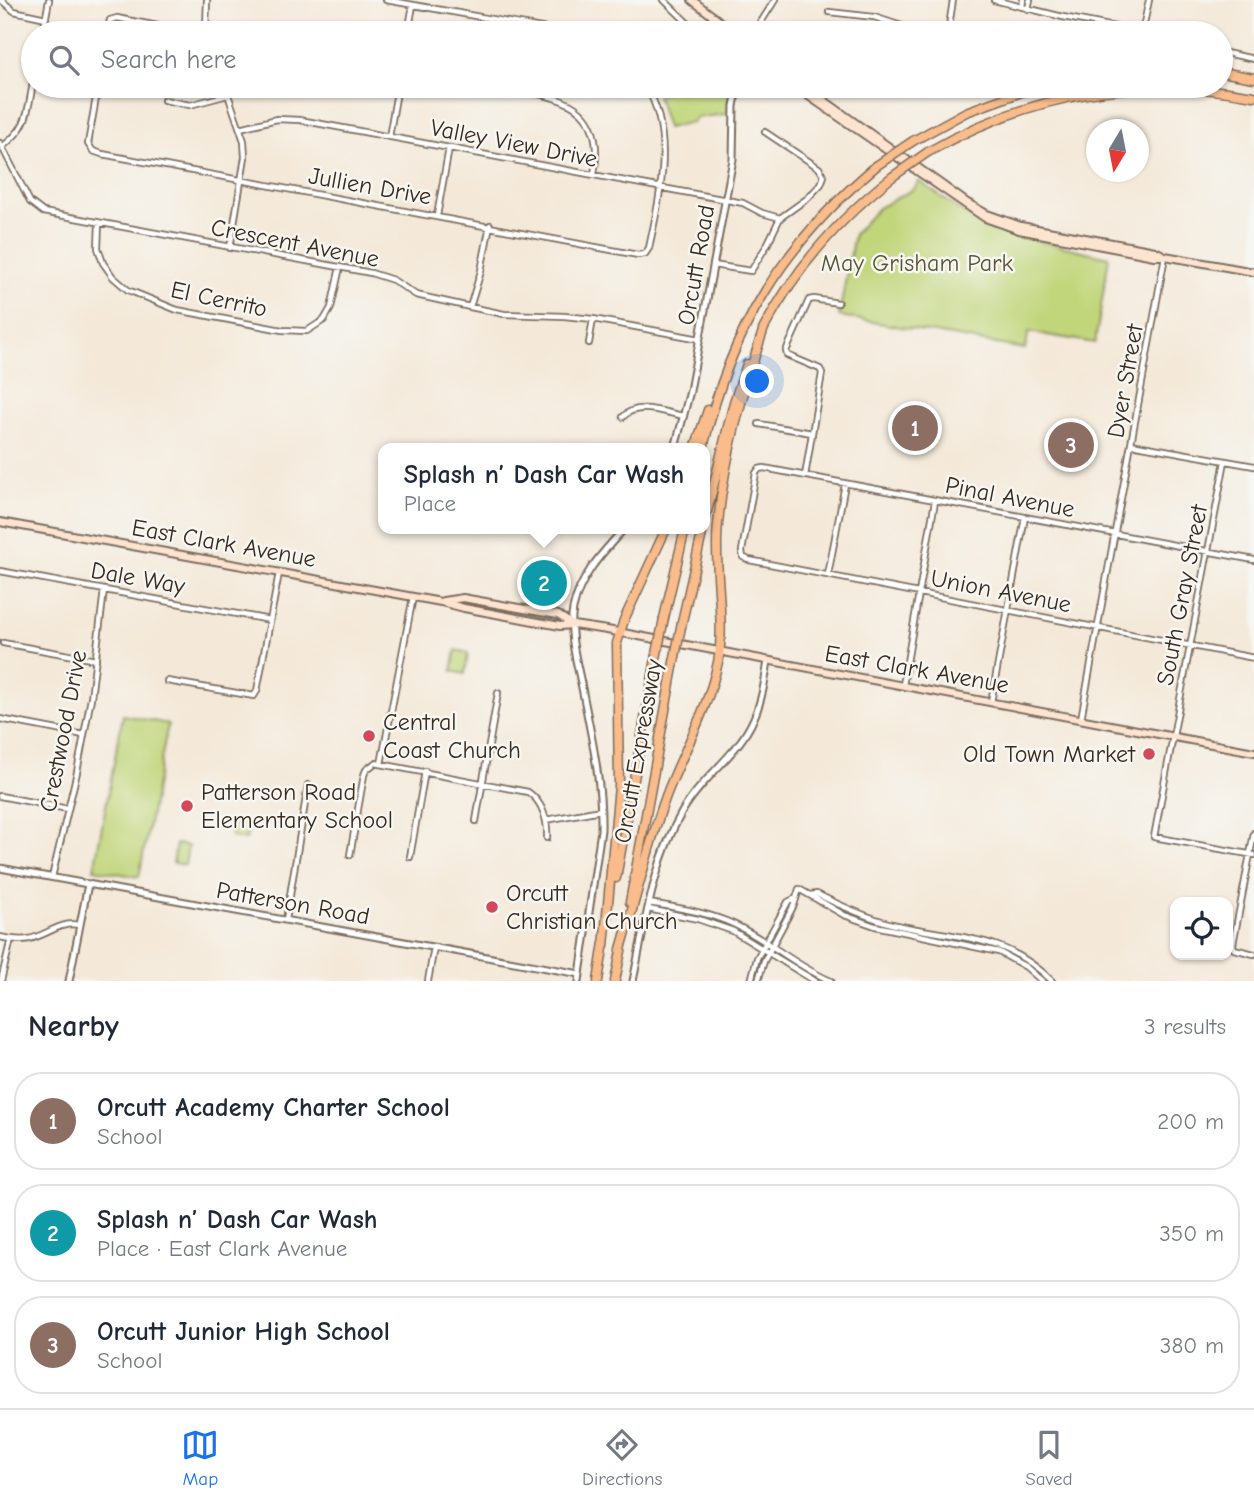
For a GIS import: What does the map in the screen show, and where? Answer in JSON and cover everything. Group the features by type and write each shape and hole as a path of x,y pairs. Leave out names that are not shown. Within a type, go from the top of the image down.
{"highway":[{"path":"1233,74 1254,78"},
{"path":"1233,93 1254,96"},
{"path":"697,443 706,414 752,313 787,257 826,211 876,166 913,141 966,112 1005,98"},
{"path":"710,500 744,372 764,328 790,284 832,231 852,210 892,177 928,152 1000,117 1061,98"},
{"path":"621,949 657,823 710,692 719,652 716,551 718,524 739,408 764,328"},
{"path":"705,443 724,372"},
{"path":"604,946 618,807 617,643 619,633 664,534"},
{"name":"Orcutt Expressway","path":"597,981 655,664 684,534"},
{"name":"Orcutt Expressway","path":"615,981 673,667 702,534"}],"main road":[{"path":"686,0 712,21"},
{"path":"692,0 719,21"},
{"path":"811,98 965,206 991,221 1032,233 1254,272"},
{"path":"821,98 987,215 1021,226 1155,251 1165,256"},
{"name":"East Clark Avenue","path":"0,522 560,626 573,625 619,633 1254,752"},
{"name":"East Clark Avenue","path":"442,602 463,598 558,615 573,625"}],"street":[{"path":"1,0 15,12 46,18"},
{"path":"45,21 48,0"},
{"path":"207,0 207,21"},
{"path":"386,0 502,21"},
{"path":"664,0 686,21"},
{"path":"762,21 775,0"},
{"path":"950,21 953,0"},
{"path":"994,0 1086,21"},
{"path":"1021,7 1023,0"},
{"path":"1028,9 1030,0"},
{"path":"1146,21 1149,0"},
{"path":"410,21 413,5"},
{"path":"829,12 886,21"},
{"path":"110,21 117,18 132,21"},
{"path":"1233,55 1254,59"},
{"path":"1,145 21,131 30,98"},
{"name":"Jullien Drive","path":"96,98 88,137 90,149 102,154 638,255 645,254 650,242 659,188"},
{"path":"164,100 190,105 217,98"},
{"path":"229,98 240,128 245,157 230,248"},
{"path":"389,137 396,98"},
{"path":"552,98 575,106 590,121 598,153 594,175"},
{"path":"651,98 660,119 663,138 659,188"},
{"name":"Orcutt Road","path":"677,443 701,340 725,200 734,147 736,98"},
{"name":"Valley View Drive","path":"240,128 277,119 289,119 743,203 762,213 780,218"},
{"path":"713,265 751,271 780,218 796,209 821,184 824,176 819,169 765,132"},
{"name":"Crescent Avenue","path":"1,145 30,202 34,208 43,212 371,273 393,280 416,295 470,307 515,315 593,319 701,340"},
{"path":"437,216 449,148"},
{"name":"El Cerrito","path":"99,223 99,248 103,263 113,277 128,290 177,310 282,330 307,331 324,320 331,308 340,267"},
{"path":"470,307 481,271 490,225"},
{"name":"Dyer Street","path":"1081,719 1165,256"},
{"path":"805,476 822,373 820,369 788,355 786,351 809,300 838,303"},
{"path":"589,343 593,319"},
{"path":"623,417 638,408 685,416"},
{"path":"760,424 812,433"},
{"path":"1131,444 1254,466"},
{"name":"South Gray Street","path":"1225,461 1154,836 1252,855"},
{"name":"Pinal Avenue","path":"743,556 755,474 759,469 1254,560"},
{"path":"828,575 845,484"},
{"path":"902,685 936,501"},
{"path":"990,702 1025,517"},
{"path":"579,981 601,830 601,810 599,775 573,640 573,609 589,569 620,534"},
{"name":"Union Avenue","path":"743,556 749,560 1254,658"},
{"name":"Dale Way","path":"0,571 270,621"},
{"path":"167,681 254,696 279,573"},
{"name":"Crestwood Drive","path":"52,877 84,735 104,590"},
{"path":"381,764 413,597"},
{"path":"3,643 96,660"},
{"path":"633,981 662,853 683,811 708,776 738,744 753,720 768,661"},
{"path":"476,821 498,693"},
{"path":"0,719 84,735"},
{"path":"349,855 366,770 374,763 528,792 536,799 546,820 547,838"},
{"path":"410,857 425,772"},
{"path":"286,920 309,785"},
{"path":"0,796 68,809"},
{"path":"546,820 601,810"},
{"path":"1254,834 1233,944 1234,949 1254,954"},
{"name":"Patterson Road","path":"0,868 580,974"},
{"path":"69,981 88,884"},
{"path":"751,981 799,889 844,915 875,926 999,952 1013,958 1042,981"},
{"path":"810,895 817,894 862,914 911,928 979,939 1016,953 1052,981"},
{"path":"649,906 702,913 736,925 831,981"},
{"path":"649,906 733,931 815,981"},
{"path":"0,937 28,940 59,926 71,923 79,925"},
{"path":"910,934 911,928"},
{"path":"1,981 11,939"},
{"path":"978,946 979,939"},
{"path":"428,981 434,947"},
{"path":"758,981 764,952"}],"green space":[{"path":"658,98 729,98 726,114 695,118 693,122 667,128"},
{"name":"May Grisham Park","path":"919,181 972,219 995,231 1109,257 1095,343 1029,332 1025,349 839,316 854,234 878,208 914,189"},
{"path":"456,650 468,653 465,674 452,671"},
{"path":"123,715 168,724 139,877 94,869"},
{"path":"233,822 249,825 246,840 231,837"},
{"path":"176,844 188,846 185,865 173,863"}],"place":[{"name":"Orcutt Academy Charter School","path":"915,428"},
{"name":"Orcutt Junior High School","path":"1071,445"},
{"name":"Splash n’ Dash Car Wash","path":"544,583"},
{"name":"Central Coast Church","path":"369,736"},
{"name":"Old Town Market","path":"1149,754"},
{"name":"Patterson Road Elementary School","path":"187,806"},
{"name":"Orcutt Christian Church","path":"492,907"}]}
